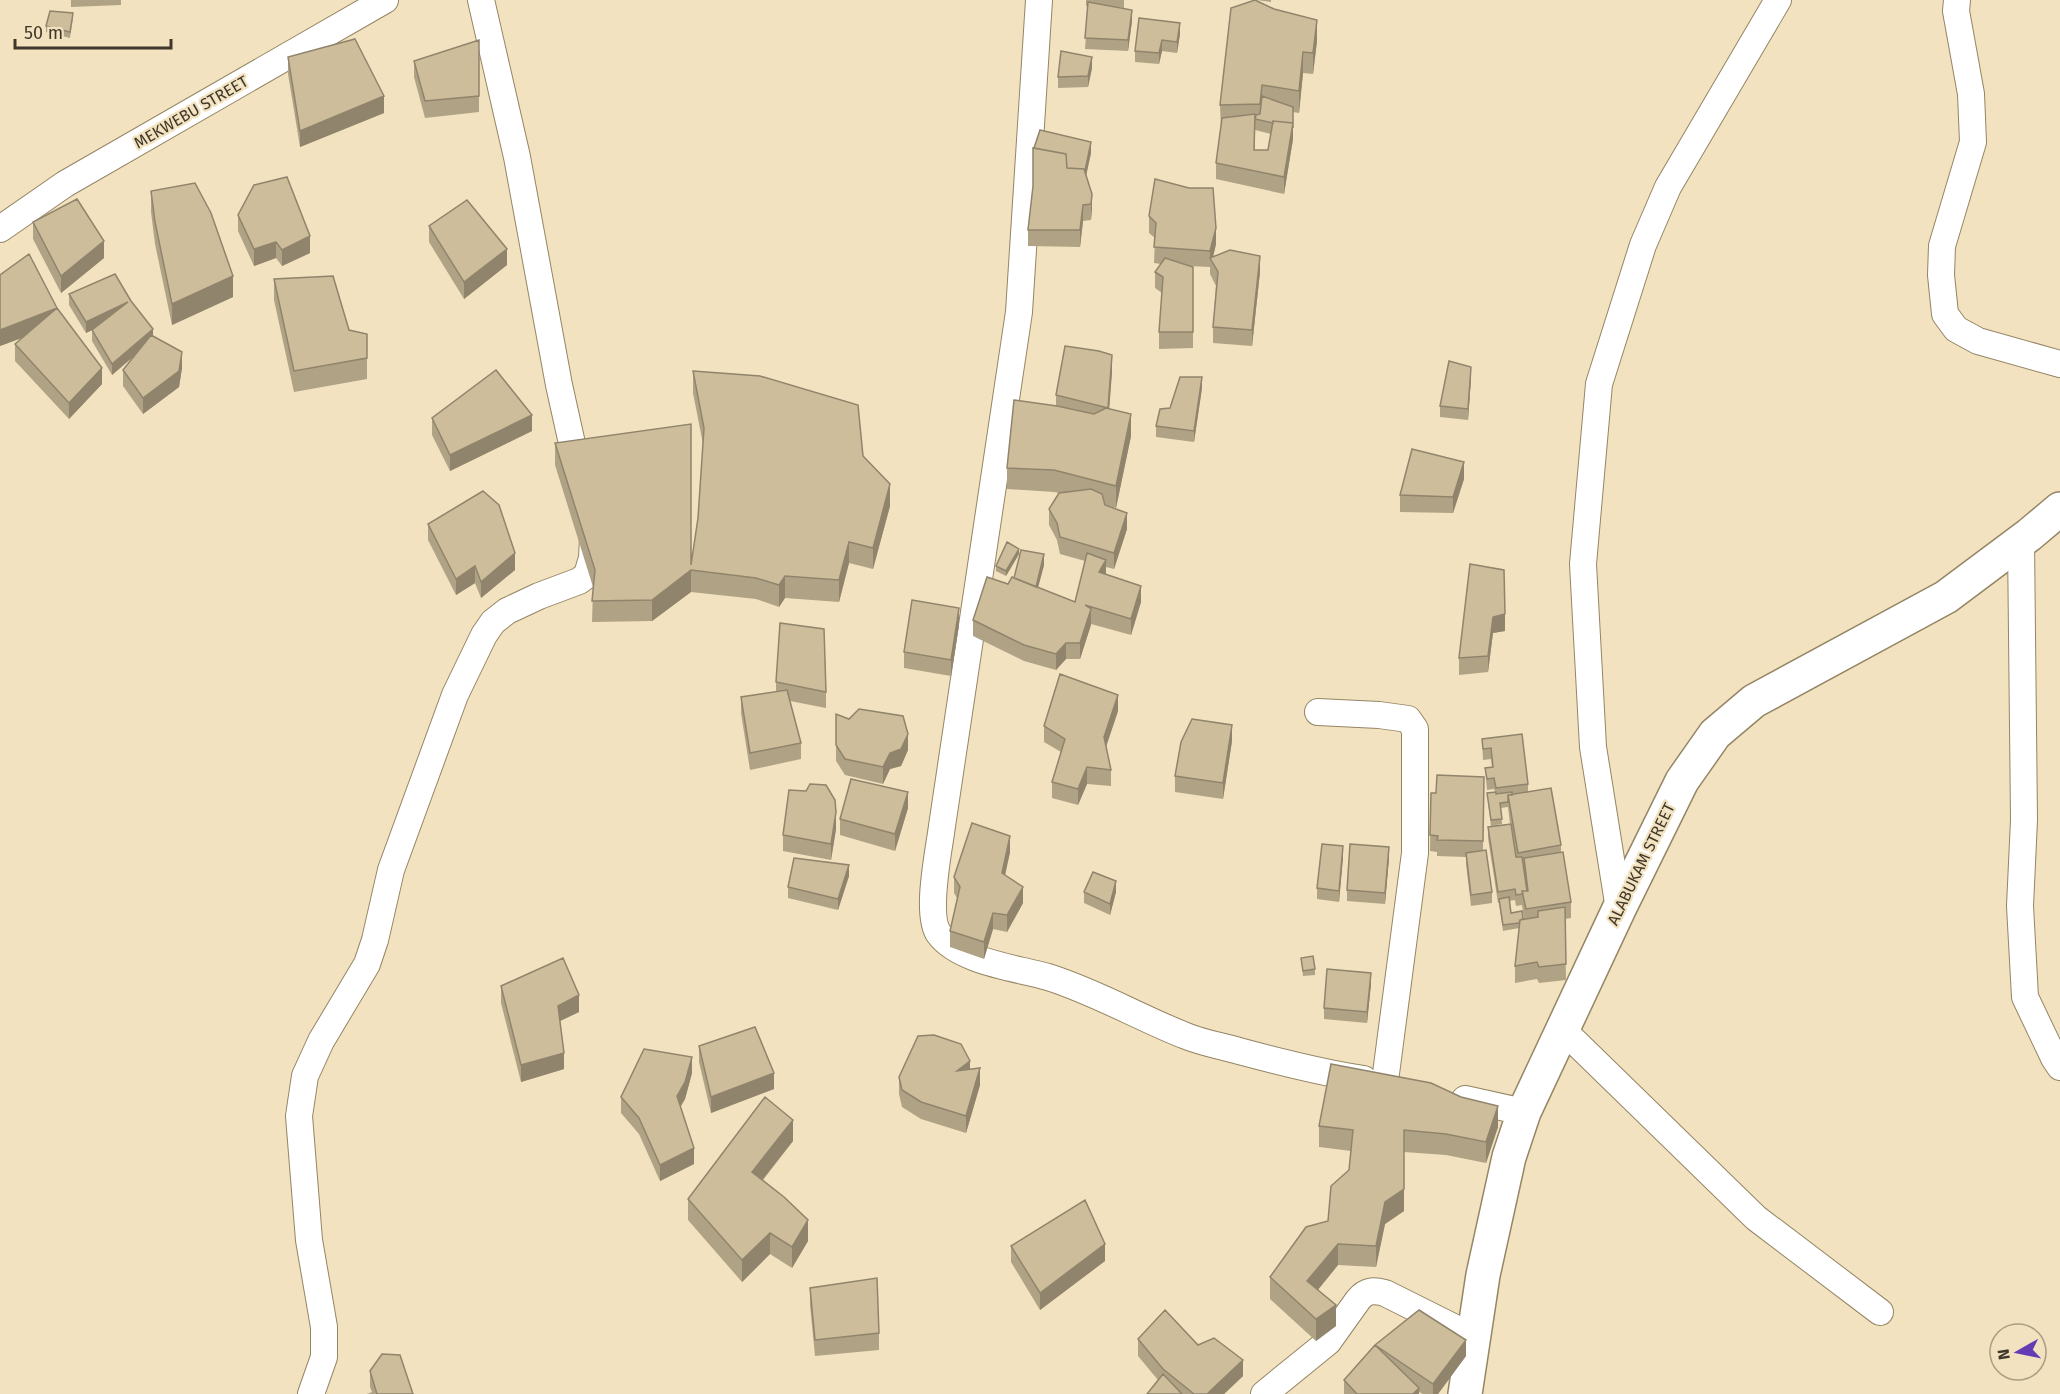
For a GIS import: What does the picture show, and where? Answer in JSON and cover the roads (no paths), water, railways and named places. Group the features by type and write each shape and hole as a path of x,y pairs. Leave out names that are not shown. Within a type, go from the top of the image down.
{"street":[{"name":"MEKWEBU STREET","path":"0,229 65,184 385,0"},
{"path":"311,1394 324,1357 324,1327 309,1240 299,1116 305,1076 321,1041 367,964 392,870 455,695 484,635 493,622 507,611 579,581 587,575 592,558 593,539 559,385 517,157 481,0"},
{"path":"1039,0 1019,312 933,889 935,925 938,933 951,945 1000,967 1047,977 1116,1004 1187,1037 1338,1075 1396,1084 1415,853 1415,729 1408,719 1318,712"},
{"path":"1619,909 1593,747 1583,564 1599,384 1643,245 1668,187 1778,0"},
{"path":"1957,0 1956,11 1971,94 1973,142 1942,246 1941,275 1946,314 1956,329 1978,341 2060,364"},
{"name":"ALABUKAM STREET","path":"1464,1394 1483,1275 1509,1157 1524,1112 1682,781 1715,734 1754,701 1946,597 2060,509"},
{"path":"2021,541 2024,820 2020,906 2025,997 2060,1067"},
{"path":"1563,1030 1756,1218 1880,1312"},
{"path":"1443,1094 1524,1112"},
{"path":"1264,1394 1328,1342 1363,1293 1371,1291 1385,1293 1473,1337"}]}
